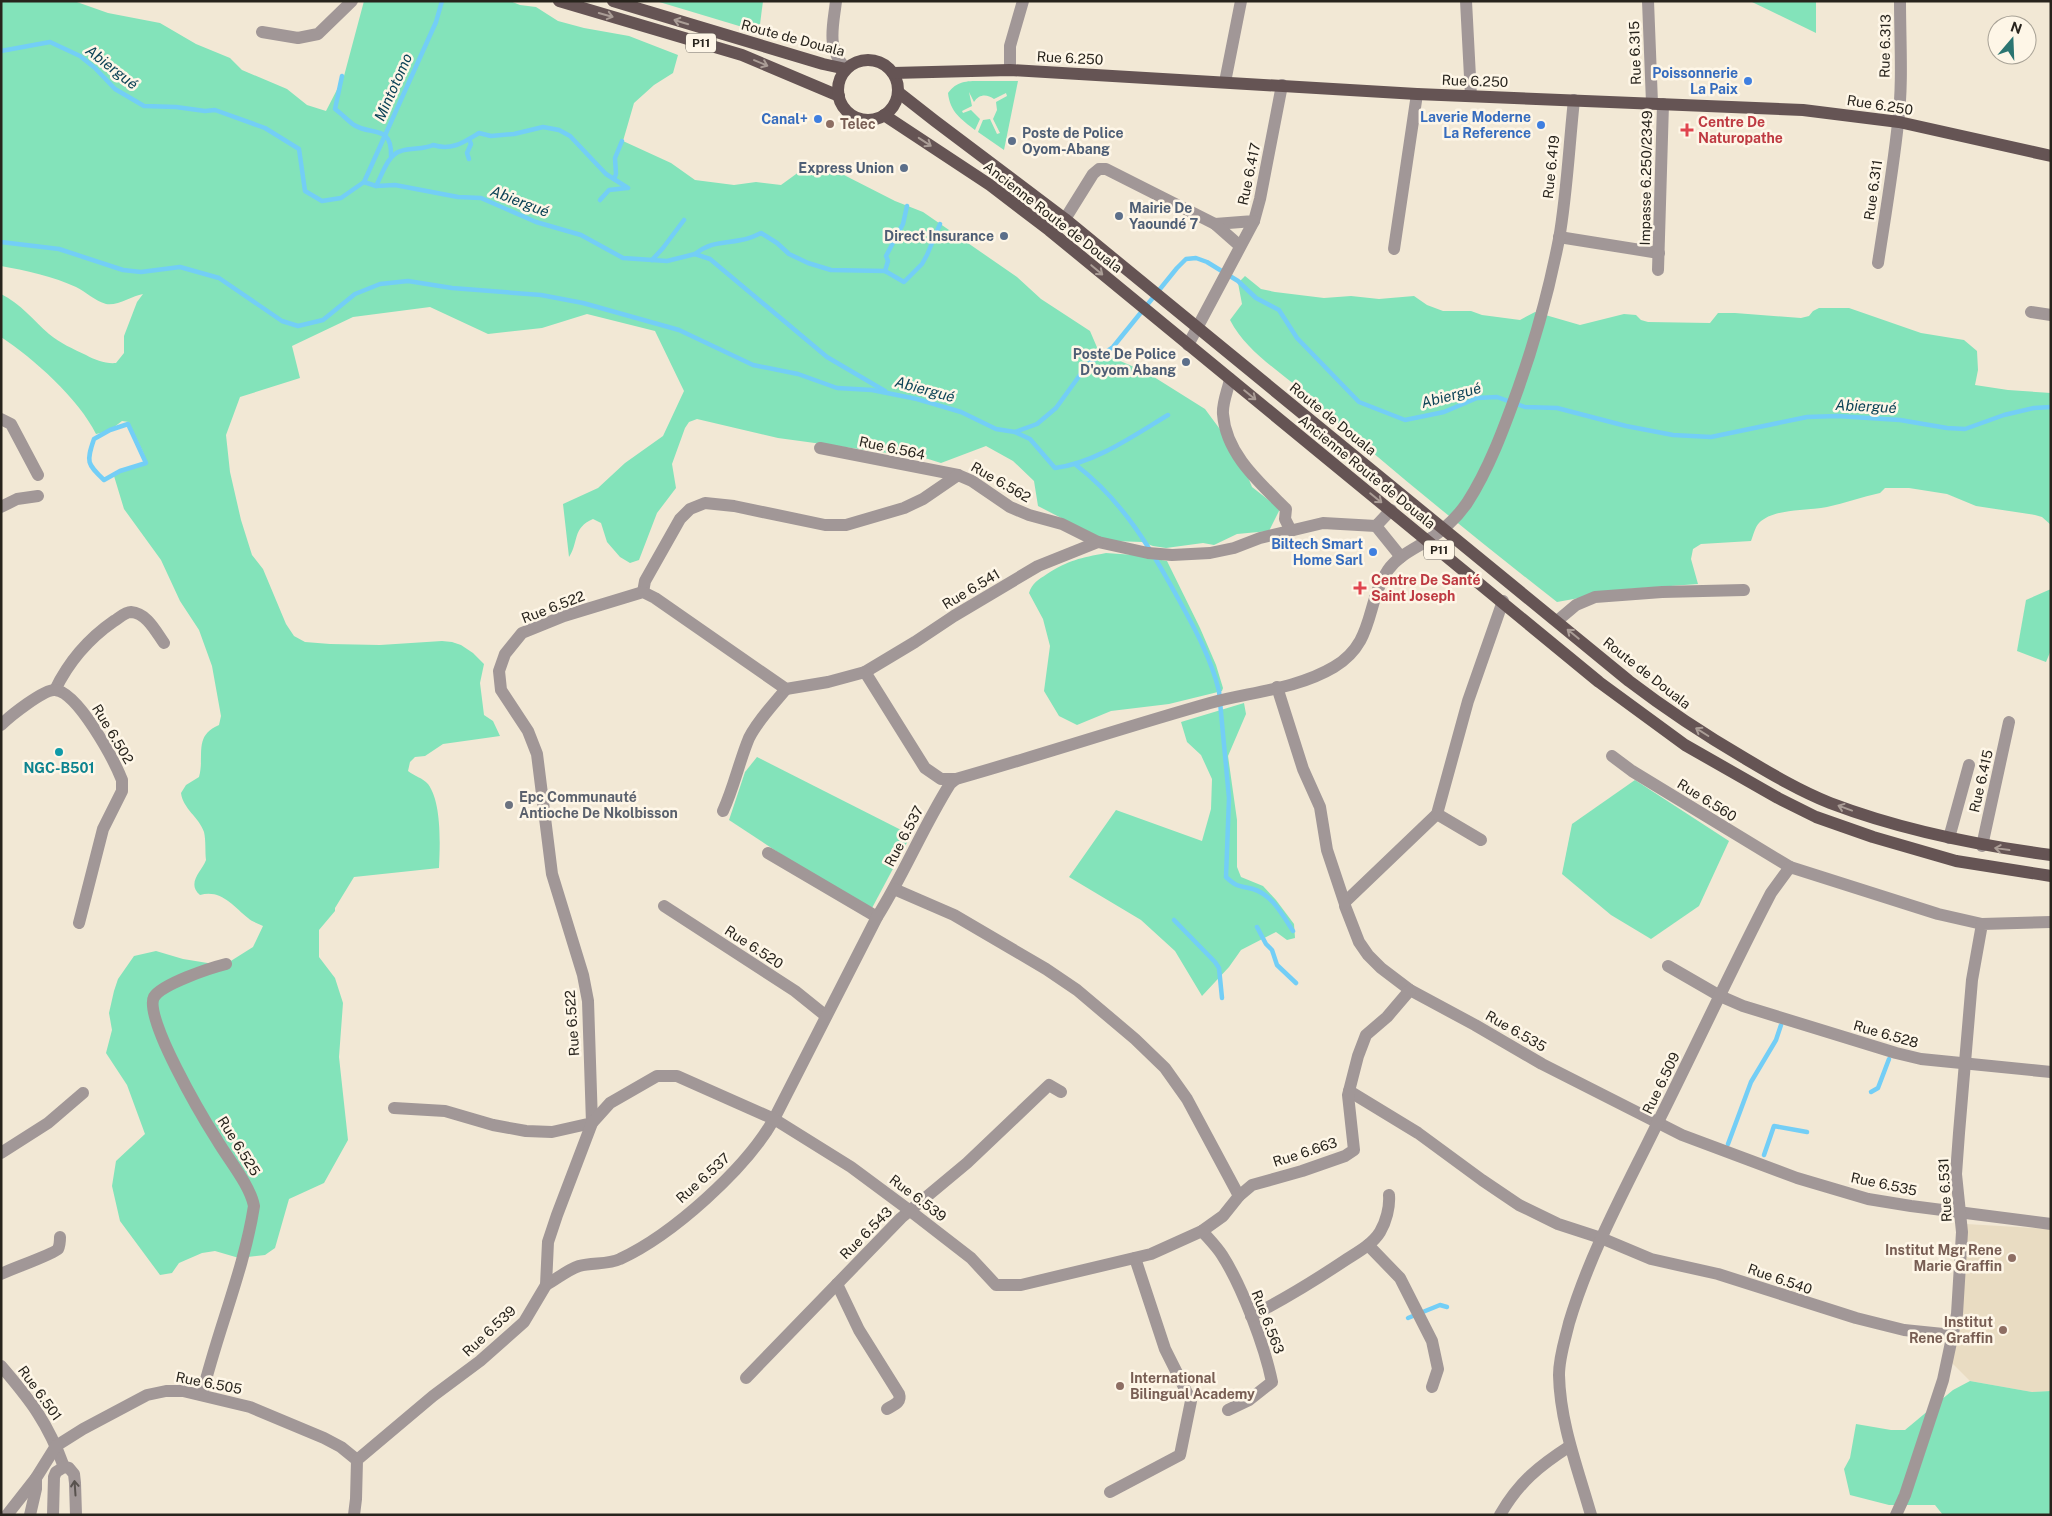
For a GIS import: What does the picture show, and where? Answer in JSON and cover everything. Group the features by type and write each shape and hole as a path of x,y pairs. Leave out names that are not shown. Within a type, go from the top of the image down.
{"main road":[{"name":"P11","path":"559,1 742,55 838,96"},
{"name":"Route de Douala","path":"613,1 822,64 846,69 857,62 870,60 883,64 893,73"},
{"path":"846,69 838,85 838,96 846,110 860,119 869,120 884,115 896,101 898,92 897,82 893,73"},
{"name":"Rue 6.250","path":"893,73 1010,70 1417,94 1803,110 1899,122 2051,156"},
{"name":"Route de Douala","path":"898,92 1065,219 1676,717 1791,785 1829,802 1884,822 1982,846 2051,855"},
{"name":"Ancienne Route de Douala","path":"884,115 990,185 1049,230 1392,510 1427,541 1503,601 1599,682 1685,745 1778,798 1816,817 1873,837 1956,861 2051,876"}],"street":[{"path":"262,32 298,38 318,34 352,1"},
{"path":"836,1 831,44 836,57 846,69"},
{"path":"1010,70 1010,46 1023,1"},
{"path":"1225,82 1241,1"},
{"path":"1466,1 1471,96"},
{"name":"Rue 6.315","path":"1648,1 1658,103"},
{"name":"Rue 6.313","path":"1899,122 1902,65 1900,1"},
{"name":"Rue 6.417","path":"1215,224 1254,220 1260,199 1282,86"},
{"path":"1394,249 1417,94"},
{"name":"Rue 6.419","path":"1444,529 1466,504 1490,458 1506,423 1525,369 1550,279 1559,237 1574,100"},
{"name":"Impasse 6.250/2349","path":"1658,103 1658,270"},
{"name":"Rue 6.311","path":"1878,263 1899,122"},
{"path":"1065,219 1093,174 1098,169 1106,169 1215,224 1238,250"},
{"path":"1188,345 1254,220"},
{"path":"1559,237 1659,254"},
{"path":"2031,312 2051,315"},
{"path":"1230,379 1222,412 1227,436 1242,463 1286,509 1285,519 1291,530"},
{"path":"1,419 11,424 38,475"},
{"name":"Rue 6.564","path":"820,448 958,475"},
{"name":"Rue 6.562","path":"643,592 645,581 680,519 690,509 705,503 734,506 825,525 846,526 904,508 924,499 958,475 972,481 1010,507 1029,516 1062,524 1098,542 1148,553 1172,555 1210,553 1234,548 1260,538 1323,523 1376,526"},
{"path":"1,507 16,499 38,496"},
{"path":"1392,510 1376,526 1400,557"},
{"path":"723,811 749,739 757,724 786,689 828,682 865,672 925,768 941,778 956,779 1208,704 1307,680 1336,666 1354,650 1366,628 1380,584 1389,568 1400,557 1444,529"},
{"name":"Rue 6.541","path":"865,672 1038,566 1098,542"},
{"path":"1557,621 1576,605 1594,597 1662,592 1744,590"},
{"path":"643,592 786,689"},
{"name":"Rue 6.522","path":"592,1123 588,1001 583,975 552,874 537,754 528,731 501,690 499,671 505,654 522,634 564,616 643,592"},
{"path":"1345,904 1367,879 1437,814 1468,701 1503,601"},
{"path":"1,725 14,712 48,691 55,690 64,671 75,656 99,632 125,614 136,614 144,618 164,643"},
{"name":"Rue 6.535","path":"1277,688 1303,769 1320,807 1327,850 1359,942 1368,956 1410,990 1475,1024 1542,1064 1658,1123 1704,1144 1831,1188 1888,1203 2051,1224"},
{"name":"Rue 6.502","path":"55,690 74,701 87,717 122,780 122,791 103,829 79,923"},
{"name":"Rue 6.415","path":"1982,846 2010,722"},
{"name":"Rue 6.560","path":"1612,756 1647,780 1790,867"},
{"path":"1949,838 1969,765"},
{"name":"Rue 6.537","path":"546,1285 581,1265 618,1261 652,1242 712,1192 741,1164 774,1119 877,917 946,789 956,779"},
{"path":"1437,814 1481,840"},
{"path":"768,853 877,917"},
{"path":"1790,867 1938,914 1982,924 2051,922"},
{"name":"Rue 6.509","path":"1591,1515 1570,1446 1562,1404 1559,1374 1562,1350 1574,1306 1602,1238 1635,1167 1771,893 1790,867"},
{"path":"894,888 954,915 1046,969 1077,990 1135,1039 1164,1068 1187,1099 1239,1196"},
{"name":"Rue 6.520","path":"664,906 795,991 826,1016"},
{"name":"Rue 6.531","path":"1896,1515 1905,1495 1943,1380 1957,1314 1962,1232 1956,1174 1972,980 1982,924"},
{"name":"Rue 6.525","path":"202,1395 210,1360 230,1300 254,1206 249,1191 216,1140 180,1074 158,1030 152,1005 153,999 160,990 194,974 226,964"},
{"name":"Rue 6.528","path":"1668,966 1720,996 1780,1018 1896,1053 1921,1059 2051,1072"},
{"name":"Rue 6.663","path":"1239,1196 1252,1185 1302,1171 1351,1153 1354,1148 1348,1109 1349,1091 1358,1056 1366,1036 1410,990"},
{"name":"Rue 6.539","path":"357,1460 433,1396 480,1361 524,1322 546,1285 548,1242 592,1123 610,1103 657,1076 677,1076 774,1119 851,1167 909,1210 971,1258 996,1285 1020,1285 1151,1254 1202,1231 1223,1216 1239,1196"},
{"name":"Rue 6.543","path":"746,1378 909,1210 967,1163 1049,1085 1061,1092"},
{"name":"Rue 6.540","path":"1349,1091 1418,1133 1519,1205 1558,1224 1602,1238 1651,1259 1718,1274 1856,1318 1904,1330 1953,1336"},
{"path":"1,1153 48,1123 83,1093"},
{"path":"394,1108 445,1110 493,1125 526,1131 552,1132 592,1123"},
{"path":"1251,1316 1289,1296 1368,1245 1380,1232 1390,1202 1389,1195"},
{"name":"Rue 6.563","path":"1202,1231 1222,1255 1251,1316 1269,1365 1272,1382 1249,1400 1228,1410"},
{"path":"1,1274 21,1264 54,1252 59,1247 60,1237"},
{"path":"1368,1245 1400,1278 1432,1341 1438,1369 1432,1387"},
{"path":"1110,1492 1180,1455 1191,1401 1165,1349 1135,1258"},
{"path":"837,1284 859,1330 899,1394 898,1403 887,1409"},
{"name":"Rue 6.501","path":"1,1366 26,1395 44,1421 64,1467 69,1468 74,1474 76,1515"},
{"name":"Rue 6.505","path":"56,1446 83,1428 147,1395 166,1391 183,1391 260,1411 324,1438 341,1447 357,1460"},
{"path":"7,1515 36,1478 56,1446"},
{"path":"1500,1515 1511,1495 1526,1478 1543,1463 1570,1446"},
{"path":"354,1515 357,1460"},
{"path":"53,1515 54,1477 56,1472 64,1467"},
{"path":"30,1515 36,1489 36,1478"}],"shaded area":[{"name":"Institut Rene Graffin","path":"1966,1224 2051,1229 2051,1391 2032,1392 1970,1381 1947,1358"}],"green space":[{"path":"1,1 74,1 108,13 160,23 196,44 230,58 242,70 287,89 307,105 326,111 344,76 364,1 510,1 520,5 536,7 558,21 629,36 678,55 673,73 654,85 634,103 623,141 671,163 695,180 734,185 756,182 781,185 803,169 837,175 842,174 895,201 923,212 1017,277 1041,299 1090,331 1099,352 1146,372 1205,409 1239,455 1252,487 1280,509 1269,531 1237,534 1214,545 1203,543 1166,548 1142,542 1113,541 1098,537 1038,506 1034,481 1013,461 986,446 941,463 925,458 778,438 697,419 689,422 685,428 672,464 676,488 657,513 639,560 630,563 620,557 607,542 601,523 593,519 586,523 579,531 569,557 563,504 598,488 625,463 663,436 684,391 655,331 587,314 542,328 488,334 430,307 353,317 292,346 300,378 240,397 226,435 230,472 241,520 252,555 263,569 286,624 294,636 305,642 380,645 442,641 461,645 484,664 480,683 484,715 493,721 500,736 443,744 425,756 415,757 410,762 408,771 428,784 436,802 439,824 439,868 354,877 335,911 319,930 319,957 335,978 343,1003 339,1057 348,1140 324,1183 289,1199 275,1248 265,1255 239,1258 215,1251 202,1253 179,1263 172,1273 160,1275 120,1221 112,1186 116,1161 145,1134 127,1085 106,1053 112,1030 109,1013 114,991 118,979 134,956 156,951 183,959 220,965 226,964 253,947 263,926 250,919 220,896 214,894 200,895 194,886 196,877 206,860 205,835 199,822 182,799 181,793 186,785 199,777 203,740 211,729 219,725 221,716 212,666 199,630 180,601 161,560 124,509 114,476 143,463 146,460 143,453 129,422 122,421 109,431 96,434 67,393 27,356 1,337 1,294 21,307 49,334 62,343 97,360 116,363 124,353 124,336 137,302 143,294 115,304 106,304 59,280 1,266"},
{"path":"656,1 763,1 759,32"},
{"path":"1750,1 1816,1 1816,33"},
{"path":"980,81 1018,81 1004,150 978,132 983,120 990,119 997,134 1000,133 993,119 997,110 996,102 1007,96 1006,93 994,99 989,96 981,96 974,102 969,92 972,106 962,111 963,113 971,110 980,119 975,130 954,110 949,100 948,93 958,84"},
{"path":"1245,276 1261,289 1275,292 1324,298 1351,296 1379,299 1414,296 1427,305 1443,311 1471,311 1482,315 1520,320 1535,312 1580,325 1624,314 1636,315 1641,320 1648,322 1710,323 1718,313 1801,318 1809,316 1819,308 1849,308 1921,333 1964,340 1977,351 1978,370 1975,385 2008,390 2051,393 2051,525 2042,517 1976,506 1947,494 1909,488 1885,488 1880,493 1834,505 1782,512 1765,518 1755,529 1751,541 1701,544 1693,549 1691,559 1698,584 1629,589 1557,602 1428,499 1244,341 1230,320 1242,304 1238,283"},
{"path":"1106,553 1134,555 1167,561 1216,665 1223,688 1222,691 1169,704 1111,711 1077,725 1059,716 1044,691 1050,646 1043,619 1029,593 1036,582 1062,566 1082,558"},
{"path":"2051,589 2051,650 2046,662 2017,651 2026,600"},
{"path":"1244,703 1246,714 1228,756 1237,820 1237,867 1241,877 1263,886 1276,900 1294,924 1295,938 1287,940 1276,932 1241,950 1229,967 1202,996 1175,951 1141,920 1069,877 1116,810 1202,841 1211,809 1212,779 1201,755 1187,742 1181,722"},
{"path":"757,757 911,835 872,908 799,866 729,820 745,772"},
{"path":"1635,780 1729,841 1699,906 1651,939 1611,915 1562,874 1572,824"},
{"path":"1970,1381 2032,1392 2051,1391 2051,1515 1943,1515 1935,1505 1889,1505 1850,1495 1844,1469 1850,1458 1856,1424 1891,1430 1905,1430 1953,1390"}],"waterway":[{"name":"Mintotomo","path":"364,182 436,22 442,1"},
{"name":"Abiergué","path":"1,51 50,42 80,56 95,68 115,89 144,106 176,107 205,111 215,110 265,128 299,149 305,191 322,201 341,198 364,182 376,186 395,185 458,197 481,198 536,222 581,235 623,258 667,261 695,254 710,259 827,357 885,391"},
{"path":"342,76 335,109 354,125 384,135 388,139 391,156"},
{"path":"376,186 389,160 401,151 433,145 440,147 452,146 479,133 491,136 514,134 543,127 559,130 570,136 606,174 628,188"},
{"path":"469,139 471,144 467,153 469,159"},
{"path":"614,179 616,174 615,158 622,141"},
{"path":"600,200 609,190 627,188"},
{"path":"885,271 888,261 886,256 903,224 907,206"},
{"path":"652,260 684,220"},
{"path":"695,254 712,245 746,239 761,233 777,243 789,254 808,263 831,270 885,271 904,282 922,264 940,224"},
{"name":"Abiergué","path":"1,242 59,249 123,270 141,272 180,267 219,278 282,321 298,326 323,320 355,294 380,284 408,281 452,288 541,295 583,303 679,330 753,365 798,374 837,388 872,390 917,399 961,412 996,429 1015,432 1037,424 1056,408 1088,364 1113,347 1177,268 1186,259 1196,258 1207,262 1238,281 1256,298 1279,310 1297,338 1359,402 1405,420 1444,412 1477,398 1497,397 1525,407 1557,408 1626,426 1673,435 1711,437 1807,417 1837,416 1900,420 1965,429 2004,415 2034,408 2051,407"},
{"name":"Abiergué","path":"1015,432 1030,439 1055,468 1085,461 1099,455 1168,415"},
{"path":"128,424 146,463 120,471 104,480 91,466 89,458 94,439 110,430 128,424"},
{"path":"1076,465 1108,494 1135,527 1168,581 1202,644 1212,667 1219,691 1229,798 1226,877 1237,885 1253,889 1266,896 1277,907 1293,931"},
{"path":"1174,920 1219,968 1222,998"},
{"path":"1257,927 1266,944 1272,950 1277,965 1296,983"},
{"path":"1728,1144 1751,1082 1776,1040 1781,1025"},
{"path":"1871,1092 1878,1088 1889,1059"},
{"path":"1764,1155 1774,1126 1807,1132"},
{"path":"1408,1318 1440,1305 1447,1307"}],"place":[{"name":"Poissonnerie La Paix","path":"1748,81"},
{"name":"Canal+","path":"818,119"},
{"name":"Telec","path":"830,124"},
{"name":"Laverie Moderne La Reference","path":"1541,125"},
{"name":"Centre De Naturopathe","path":"1687,130"},
{"name":"Poste de Police Oyom-Abang","path":"1012,141"},
{"name":"Express Union","path":"904,168"},
{"name":"Mairie De Yaoundé 7","path":"1119,216"},
{"name":"Direct Insurance","path":"1004,236"},
{"name":"Poste De Police D'oyom Abang","path":"1186,362"},
{"name":"Biltech Smart Home Sarl","path":"1373,552"},
{"name":"Centre De Santé Saint Joseph","path":"1360,588"},
{"name":"NGC-B501","path":"59,752"},
{"name":"Epc Communauté Antioche De Nkolbisson","path":"509,805"},
{"name":"Institut Mgr Rene Marie Graffin","path":"2012,1258"},
{"name":"Institut Rene Graffin","path":"2003,1330"},
{"name":"International Bilingual Academy","path":"1120,1386"}]}
